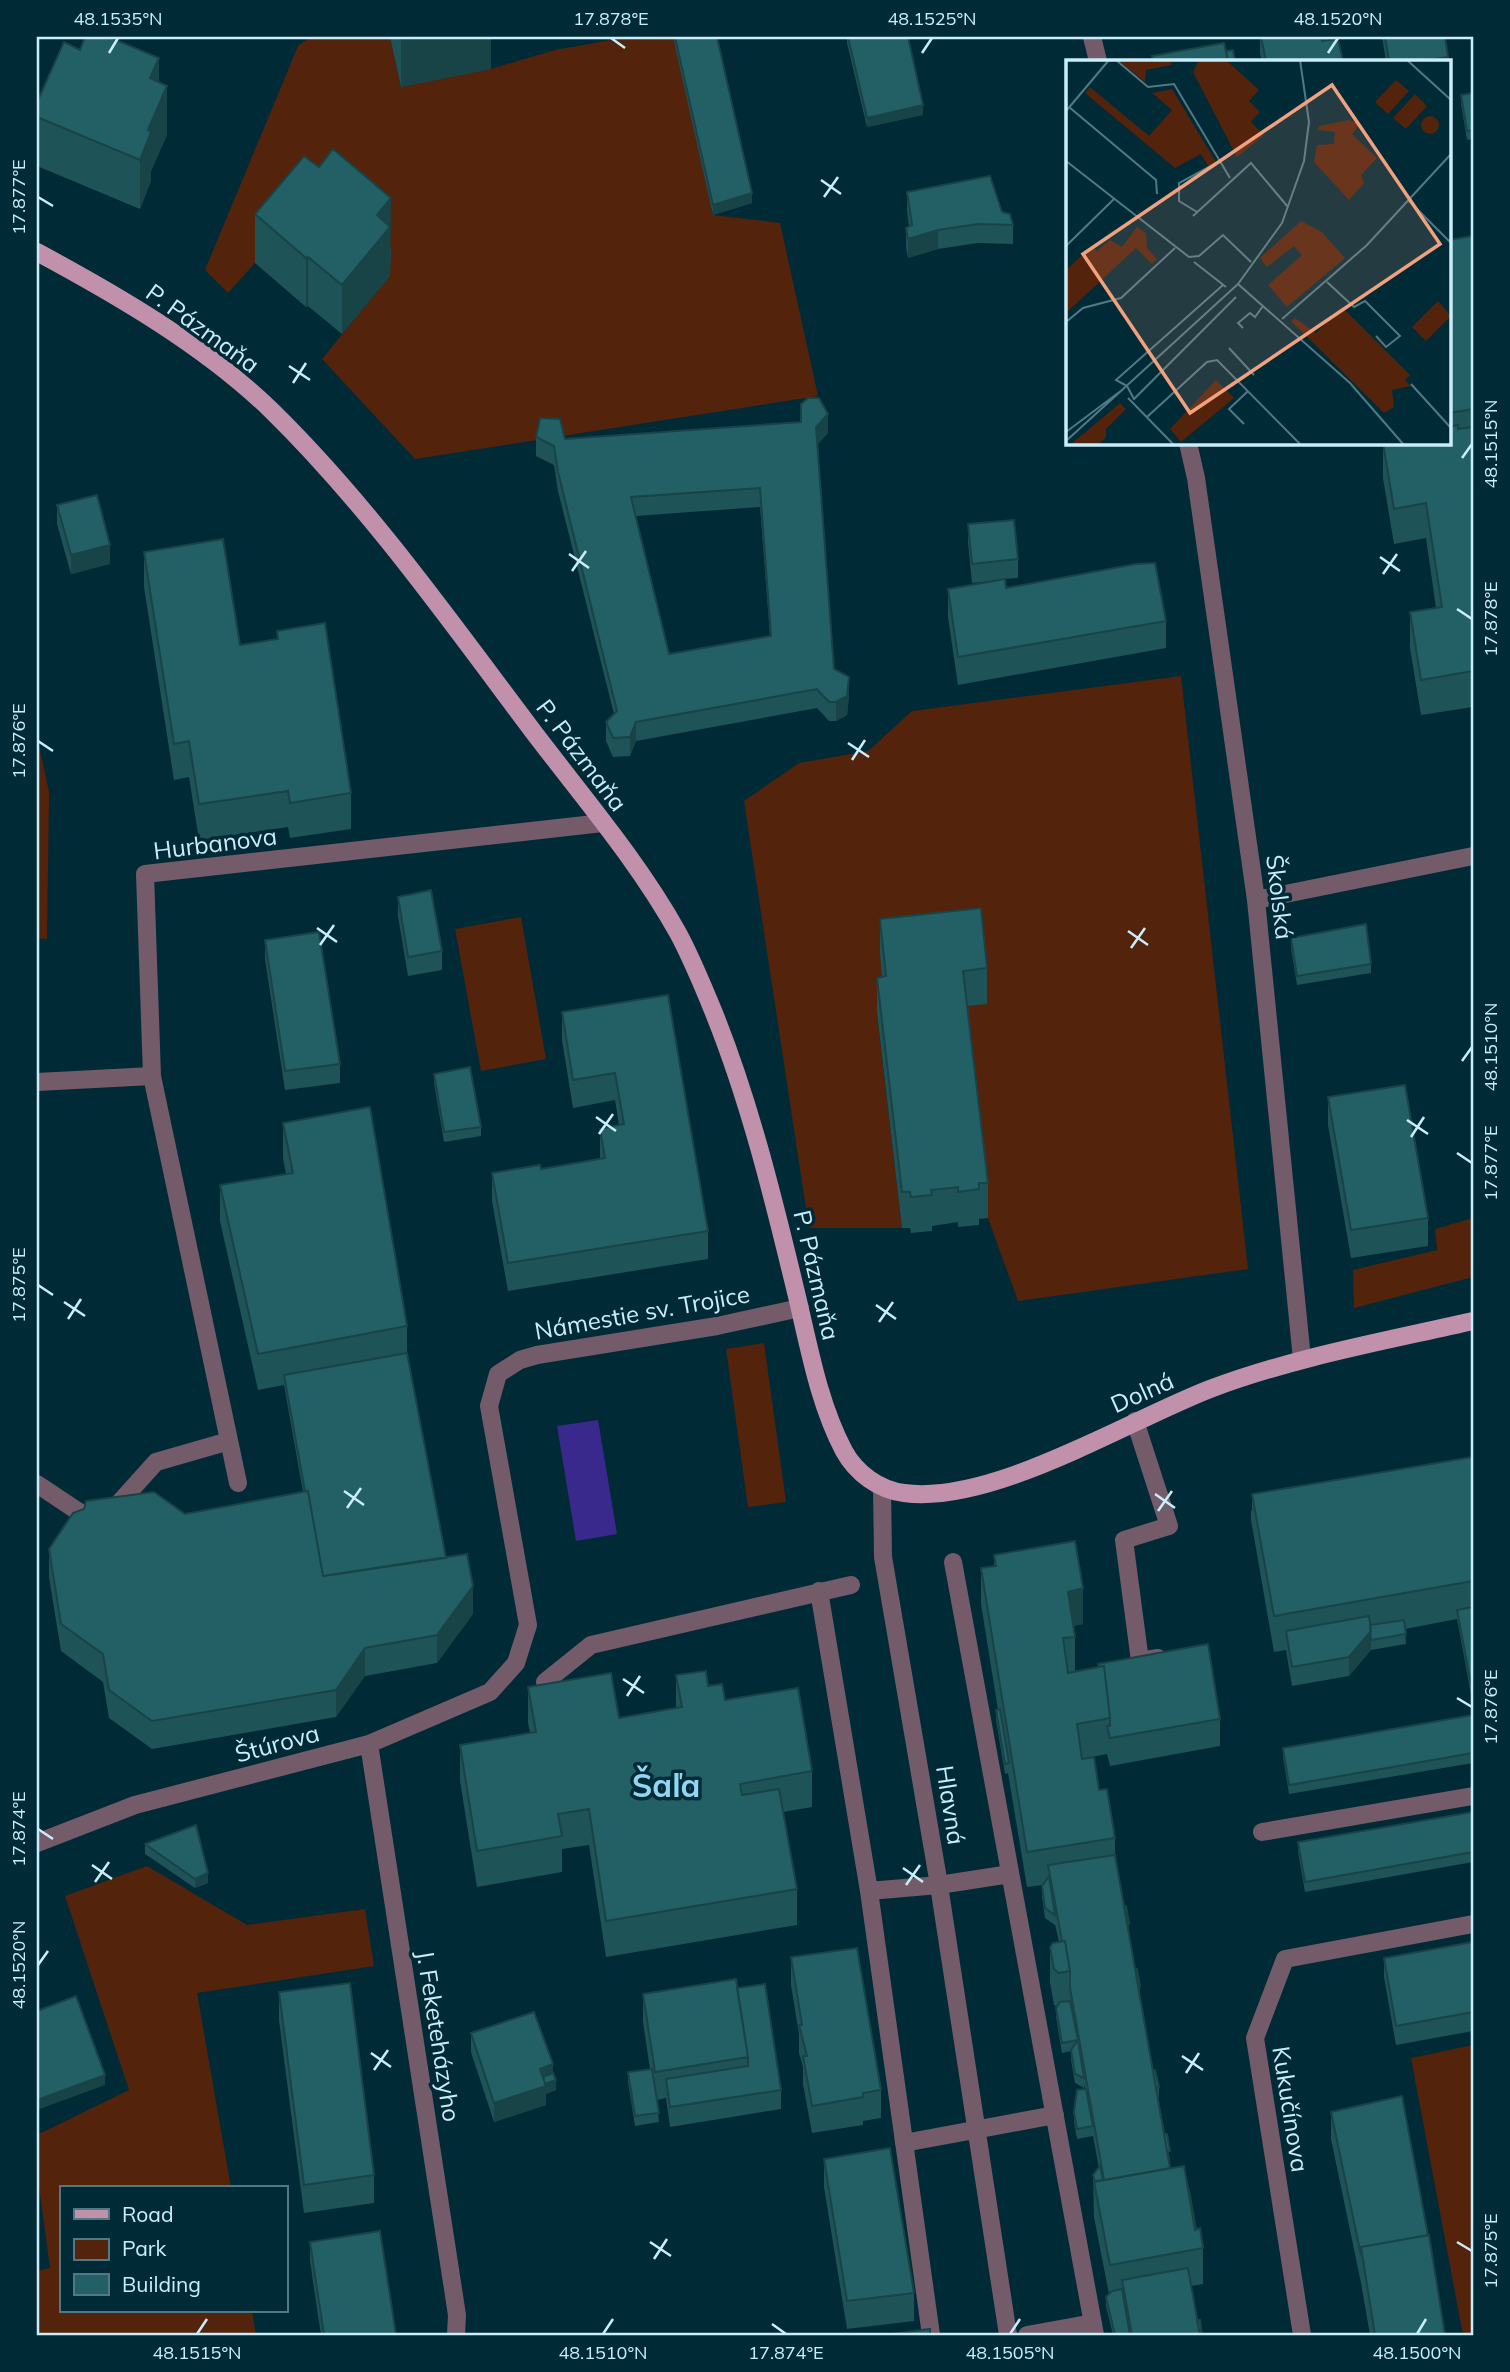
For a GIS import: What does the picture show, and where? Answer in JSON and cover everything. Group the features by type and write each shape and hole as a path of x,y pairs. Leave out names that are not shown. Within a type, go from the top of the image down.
{"main road":[{"name":"P. Pázmaňa","path":"37,251 171,332 268,407 324,465 370,519 603,823 679,934 715,1016 757,1140 815,1373 845,1453"},
{"name":"Dolná","path":"845,1453 862,1474 882,1487 906,1494 942,1493 1038,1466 1210,1389 1302,1359 1473,1321"}],"street":[{"path":"1092,37 1098,60"},
{"name":"Školská","path":"1188,444 1196,478 1256,900 1302,1359"},
{"name":"Hurbanova","path":"152,1076 145,874 603,823"},
{"path":"1256,900 1473,856"},
{"path":"37,1082 152,1076 238,1483"},
{"name":"Námestie sv. Trojice","path":"516,1663 528,1625 489,1406 498,1374 520,1360 537,1355 717,1326 800,1308"},
{"path":"1135,1421 1168,1526 1124,1539 1140,1661 1181,1654"},
{"path":"37,1484 82,1514 111,1512 156,1462 229,1441"},
{"name":"Hlavná","path":"882,1487 883,1557 939,1885 1007,2335"},
{"path":"953,1562 1094,2329 1027,2335"},
{"path":"545,1682 591,1645 851,1585"},
{"path":"820,1591 869,1891 931,2335"},
{"name":"Štúrova","path":"37,1843 135,1805 369,1744 490,1692 516,1663"},
{"name":"J. Feketeházyho","path":"369,1744 457,2315 456,2335"},
{"path":"1262,1832 1473,1796"},
{"path":"869,1891 939,1885 1010,1874"},
{"name":"Kukučínova","path":"1302,2335 1255,2038 1285,1959 1473,1924"},
{"path":"904,2143 1055,2115"}],"green space":[{"path":"311,37 390,37 401,87 491,69 555,50 629,37 674,37 713,215 780,223 818,396 415,459 322,359 390,276 255,263 228,293 205,270 298,46"},
{"path":"1181,676 1248,1269 1018,1301 988,1218 963,1007 877,1014 902,1228 809,1228 744,801 799,763 868,751 912,711"},
{"path":"37,736 49,792 47,939 37,938"},
{"path":"521,917 546,1059 481,1071 455,929"},
{"path":"1473,1218 1473,1277 1354,1308 1353,1270 1437,1250 1435,1229"},
{"path":"764,1343 786,1502 748,1507 726,1349"},
{"path":"147,1866 247,1925 365,1909 374,1966 197,1993 231,2186 60,2186 60,2312 252,2312 256,2335 37,2335 37,2271 50,2268 37,2172 37,2135 129,2090 65,1896"},
{"path":"1473,2045 1473,2335 1463,2335 1411,2058"}],"shaded area":[{"path":"598,1420 617,1534 576,1541 557,1426"}],"building":[{"path":"85,37 109,37 159,58 150,78 167,86 148,130 151,132 140,160 37,117 37,102 64,42 80,50"},
{"path":"675,37 717,37 752,193 713,205"},
{"path":"848,37 908,37 923,105 867,118"},
{"path":"1261,37 1321,37 1322,41 1338,39 1343,60 1266,60"},
{"path":"1385,37 1445,37 1448,57 1389,60"},
{"path":"1224,43 1228,60 1153,60 1152,56"},
{"path":"1233,50 1235,60 1228,60 1226,51"},
{"path":"1473,93 1473,130 1467,131 1461,95"},
{"path":"333,149 391,198 377,215 390,227 342,285 255,214 304,156 319,167"},
{"path":"990,176 1002,212 1010,214 1013,225 978,224 938,230 908,239 906,228 912,225 907,192"},
{"path":"1473,236 1473,409 1450,413 1450,240"},
{"path":"808,398 819,398 828,414 816,427 834,669 849,677 847,696 836,702 829,702 817,689 636,722 630,737 613,738 606,722 617,711 558,472 554,446 536,437 540,418 560,419 565,439 801,422 801,404","holes":["760,488 771,636 669,654 631,497"]},
{"path":"1458,425 1458,429 1473,427 1473,671 1421,680 1410,612 1442,607 1426,503 1394,509 1383,444 1450,444 1450,427"},
{"path":"97,495 110,545 71,555 57,505"},
{"path":"1014,520 1018,559 972,564 968,524"},
{"path":"223,539 240,645 278,639 277,631 325,623 351,793 290,803 288,791 199,804 189,741 174,744 144,552"},
{"path":"1155,563 1166,621 958,657 948,589 1005,579 1006,588 1136,564"},
{"path":"431,890 442,951 408,957 398,897"},
{"path":"981,908 987,968 963,971 988,1183 979,1183 979,1189 958,1192 958,1187 931,1190 932,1195 911,1197 910,1192 902,1192 877,978 886,976 880,919"},
{"path":"1366,924 1371,964 1297,976 1291,938"},
{"path":"319,932 340,1064 285,1071 265,940"},
{"path":"668,995 708,1231 508,1263 492,1173 540,1165 541,1169 605,1158 600,1129 624,1124 615,1073 573,1080 562,1012"},
{"path":"470,1067 481,1127 444,1132 434,1074"},
{"path":"1405,1085 1428,1218 1351,1230 1328,1097"},
{"path":"370,1107 407,1326 258,1354 220,1185 293,1173 283,1123"},
{"path":"407,1353 446,1558 323,1576 284,1375"},
{"path":"1473,1457 1473,1581 1274,1616 1252,1494"},
{"path":"308,1491 323,1576 467,1554 473,1586 437,1635 365,1648 336,1690 152,1721 109,1690 103,1654 61,1624 49,1549 73,1513 84,1509 86,1501 154,1492 185,1514"},
{"path":"1075,1541 1083,1588 1068,1592 1075,1637 1063,1638 1068,1673 1104,1666 1110,1718 1077,1724 1082,1759 1094,1757 1099,1790 1107,1789 1115,1838 1027,1852 981,1568 996,1566 994,1555"},
{"path":"1473,1607 1473,1684 1471,1684 1457,1610"},
{"path":"1369,1616 1371,1631 1349,1657 1292,1667 1286,1631"},
{"path":"1404,1620 1406,1634 1371,1640 1370,1625"},
{"path":"1208,1644 1220,1719 1110,1738 1104,1666 1099,1667 1098,1664"},
{"path":"706,1671 708,1686 722,1684 725,1700 798,1688 812,1771 740,1784 742,1795 779,1789 797,1889 606,1921 589,1809 558,1814 562,1836 477,1851 460,1745 536,1732 528,1687 611,1673 619,1718 682,1707 676,1675"},
{"path":"1000,1709 1009,1763 1005,1764 996,1710"},
{"path":"1473,1715 1473,1753 1289,1785 1283,1748"},
{"path":"1473,1812 1473,1852 1305,1882 1298,1842"},
{"path":"196,1825 208,1873 195,1879 145,1844"},
{"path":"1115,1855 1170,2168 1104,2180 1070,1988 1065,1941 1062,1941 1048,1865"},
{"path":"1049,1876 1055,1915 1045,1908 1042,1886"},
{"path":"1126,1906 1129,1923 1127,1923"},
{"path":"1065,1941 1070,1971 1059,1973 1054,1969 1050,1947 1053,1943"},
{"path":"1473,1942 1473,2012 1396,2026 1384,1958"},
{"path":"857,1948 881,2090 863,2093 863,2097 812,2106 791,1957"},
{"path":"1137,1969 1140,1986 1138,1986"},
{"path":"736,1979 748,2057 655,2072 643,1994"},
{"path":"350,1983 374,2175 304,2185 279,1992"},
{"path":"765,1984 781,2090 670,2107 666,2079 748,2066 737,1988"},
{"path":"76,1996 105,2075 37,2100 37,2011"},
{"path":"1070,2001 1078,2040 1062,2043 1056,2008 1060,2002"},
{"path":"534,2012 553,2064 540,2069 546,2086 494,2103 471,2033"},
{"path":"1078,2040 1084,2078 1075,2074 1071,2050"},
{"path":"652,2069 659,2113 635,2116 628,2072"},
{"path":"1155,2070 1159,2087 1156,2088 1153,2071"},
{"path":"553,2073 556,2080 545,2084 543,2077"},
{"path":"1086,2089 1093,2126 1077,2129 1074,2112 1077,2090"},
{"path":"1402,2096 1428,2235 1361,2247 1361,2255 1331,2112"},
{"path":"1164,2134 1167,2134 1170,2151 1167,2151"},
{"path":"890,2148 914,2293 847,2301 824,2159"},
{"path":"1100,2166 1103,2180 1095,2181 1093,2175"},
{"path":"1184,2166 1195,2230 1200,2228 1203,2248 1110,2265 1094,2182"},
{"path":"380,2231 396,2335 324,2335 310,2242"},
{"path":"1429,2235 1445,2335 1375,2335 1361,2247"},
{"path":"1188,2268 1200,2335 1132,2335 1122,2280"},
{"path":"1122,2289 1130,2335 1115,2335 1106,2297 1112,2291"},
{"path":"1197,2320 1200,2320 1202,2335 1200,2335"},
{"path":"930,2329 930,2335 884,2335"}],"district":[{"name":"Šaľa","path":"666,1785"}]}
